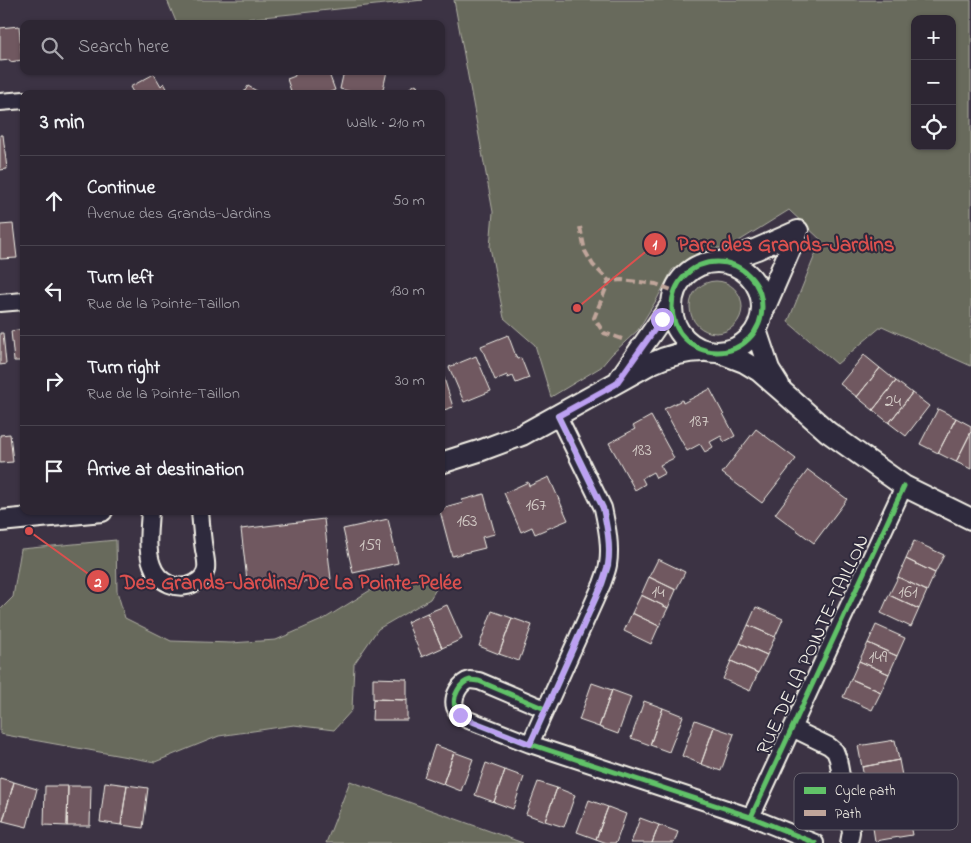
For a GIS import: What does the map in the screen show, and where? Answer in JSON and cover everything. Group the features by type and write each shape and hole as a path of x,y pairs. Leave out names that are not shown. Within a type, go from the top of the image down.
{"street":[{"path":"0,102 20,100"},
{"path":"445,461 482,450 522,435 666,356 679,353 711,352 733,349 746,342 759,323 798,231 721,262 706,263 693,268 682,278 674,291 671,305 673,320 679,333 689,344 711,352 744,362 782,391 828,432 904,486 971,519"},
{"path":"721,262 736,266 748,274 757,286 762,301 759,323 770,369 782,391"},
{"path":"0,303 20,301"},
{"path":"616,384 671,305"},
{"path":"530,744 602,584 608,564 609,545 603,508 558,416"},
{"name":"RUE DE LA POINTE-TAILLON","path":"751,817 904,486"},
{"path":"0,521 61,515"},
{"path":"150,515 149,555 152,566 156,574 163,580 179,588 197,582 203,577 207,568 200,515"},
{"path":"545,709 470,680 462,684 454,704 455,709 466,719 530,744 751,817 815,843"},
{"name":"RUE DE LA POINTE-TAILLON","path":"792,728 829,746 835,751 840,773"},
{"name":"RUE DE LA POINTE-TAILLON","path":"848,843 851,830"}],"green space":[{"path":"167,0 423,0 235,20 175,20"},
{"path":"454,0 971,0 971,366 882,326 837,364 788,322 821,240 789,210 731,246 701,251 672,270 638,330 601,367 551,397 535,345 504,318 490,247 493,212"},
{"path":"716,281 726,283 734,289 740,297 742,307 740,317 734,325 726,331 716,333 706,331 698,325 692,317 690,307 692,297 698,289 706,283"},
{"path":"116,540 117,591 125,618 171,641 231,643 276,640 324,619 369,591 411,580 433,581 436,589 430,599 378,629 354,664 352,710 334,730 294,725 219,736 155,762 0,734 0,610 13,597 21,549"},
{"path":"350,781 523,843 326,843"}],"building":[{"path":"19,26 20,60 0,61 0,28"},
{"path":"155,75 161,86 164,83 168,90 132,90 130,87"},
{"path":"329,75 335,90 291,90 287,79 295,76"},
{"path":"343,75 386,75 383,90 340,89"},
{"path":"416,84 420,90 406,90"},
{"path":"248,86 255,90 246,90"},
{"path":"0,135 3,135 7,169 0,170"},
{"path":"13,224 17,258 0,259 0,225"},
{"path":"20,330 20,361 14,361 11,331"},
{"path":"0,333 3,333 6,364 0,365"},
{"path":"508,335 517,359 521,358 529,378 516,383 513,376 508,378 507,375 495,380 481,346"},
{"path":"864,355 880,368 857,397 840,384"},
{"path":"476,356 491,391 464,402 449,367"},
{"path":"880,368 896,381 873,410 857,397"},
{"path":"445,381 453,407 445,410"},
{"path":"896,381 912,393 889,423 873,410"},
{"path":"710,389 735,436 724,442 721,436 710,442 713,447 705,452 700,444 687,451 664,409 682,400 683,403"},
{"path":"912,393 929,406 906,436 889,423"},
{"path":"938,409 956,418 938,453 920,444"},
{"path":"651,416 674,458 660,465 665,473 656,478 653,472 642,478 645,484 635,490 609,443 635,429 633,426"},
{"path":"956,418 971,426 971,432 956,462 938,453"},
{"path":"756,429 796,459 762,503 722,473"},
{"path":"971,432 971,469 956,462"},
{"path":"10,434 13,462 0,463 0,435"},
{"path":"808,470 847,499 814,543 775,514"},
{"path":"549,477 568,520 535,534 532,527 521,532 504,493 528,482 529,486"},
{"path":"484,494 495,534 482,537 485,548 452,556 441,515 445,515 445,508 463,503 462,500"},
{"path":"324,519 331,579 248,589 241,529"},
{"path":"388,519 398,563 353,573 343,529"},
{"path":"914,541 944,555 935,573 906,559"},
{"path":"658,559 685,572 676,590 649,577"},
{"path":"906,559 935,573 927,591 898,577"},
{"path":"649,577 676,590 668,608 641,595"},
{"path":"898,577 927,591 919,609 889,595"},
{"path":"641,595 668,608 659,626 632,613"},
{"path":"889,595 919,609 911,627 881,613"},
{"path":"447,605 462,639 442,648 427,613"},
{"path":"756,607 783,619 775,637 748,625"},
{"path":"492,611 512,618 499,654 479,646"},
{"path":"427,613 442,648 422,657 407,622"},
{"path":"632,613 659,626 651,644 624,631"},
{"path":"512,618 532,625 519,661 499,654"},
{"path":"748,625 775,637 767,655 740,643"},
{"path":"876,625 905,638 897,656 868,643"},
{"path":"740,643 767,655 758,673 731,661"},
{"path":"868,643 897,656 889,674 859,661"},
{"path":"731,661 758,673 750,691 723,679"},
{"path":"859,661 889,674 881,692 851,679"},
{"path":"373,678 407,679 407,700 373,699"},
{"path":"851,679 881,692 872,710 843,697"},
{"path":"592,683 612,690 599,727 579,720"},
{"path":"612,690 631,697 618,734 599,727"},
{"path":"373,699 407,700 407,720 372,720"},
{"path":"644,701 663,708 650,745 631,738"},
{"path":"663,708 683,716 669,752 650,745"},
{"path":"695,720 714,727 701,764 682,756"},
{"path":"714,727 734,734 721,771 701,764"},
{"path":"895,740 899,760 862,767 858,746"},
{"path":"435,745 454,752 443,784 424,777"},
{"path":"454,752 473,759 461,791 443,784"},
{"path":"899,760 901,773 863,773 862,767"},
{"path":"486,763 505,770 494,802 475,795"},
{"path":"505,770 524,777 513,809 494,802"},
{"path":"0,778 14,782 3,821 0,820"},
{"path":"14,782 37,789 27,827 3,821"},
{"path":"105,782 127,785 121,825 100,822"},
{"path":"538,782 557,788 545,821 526,814"},
{"path":"127,785 148,788 143,828 121,825"},
{"path":"45,786 68,786 67,826 44,825"},
{"path":"68,786 91,786 90,826 67,826"},
{"path":"557,788 575,795 564,827 545,821"},
{"path":"589,800 608,807 596,839 577,832"},
{"path":"608,807 626,814 616,843 607,843 596,839"},
{"path":"640,818 659,825 652,843 631,843"},
{"path":"659,825 678,832 674,843 652,843"},
{"path":"873,830 911,830 912,835 875,841"}],"marked path":[{"path":"580,227 585,251 593,265 609,281"},
{"path":"622,339 604,333 594,318 609,281 622,280 656,284 674,291"}],"cycle path":[{"path":"717,262 734,265 749,275 759,290 762,307 759,324 749,339 734,349 717,352 700,349 685,339 675,324 672,307 675,290 685,275 700,265 717,262"},
{"path":"530,744 602,584 609,558 608,536 603,508 558,416"},
{"path":"751,817 904,486"},
{"path":"545,709 479,681 472,680 466,681 460,687 454,703 457,711 466,719 530,744 751,817 815,843"}],"place":[{"name":"Parc des Grands-Jardins","path":"577,308"},
{"name":"Des Grands-Jardins/De La Pointe-Pelée","path":"29,531"}],"route":[{"path":"460,715 530,744 602,584 608,564 609,545 603,508 558,416 616,384 662,319"}]}
